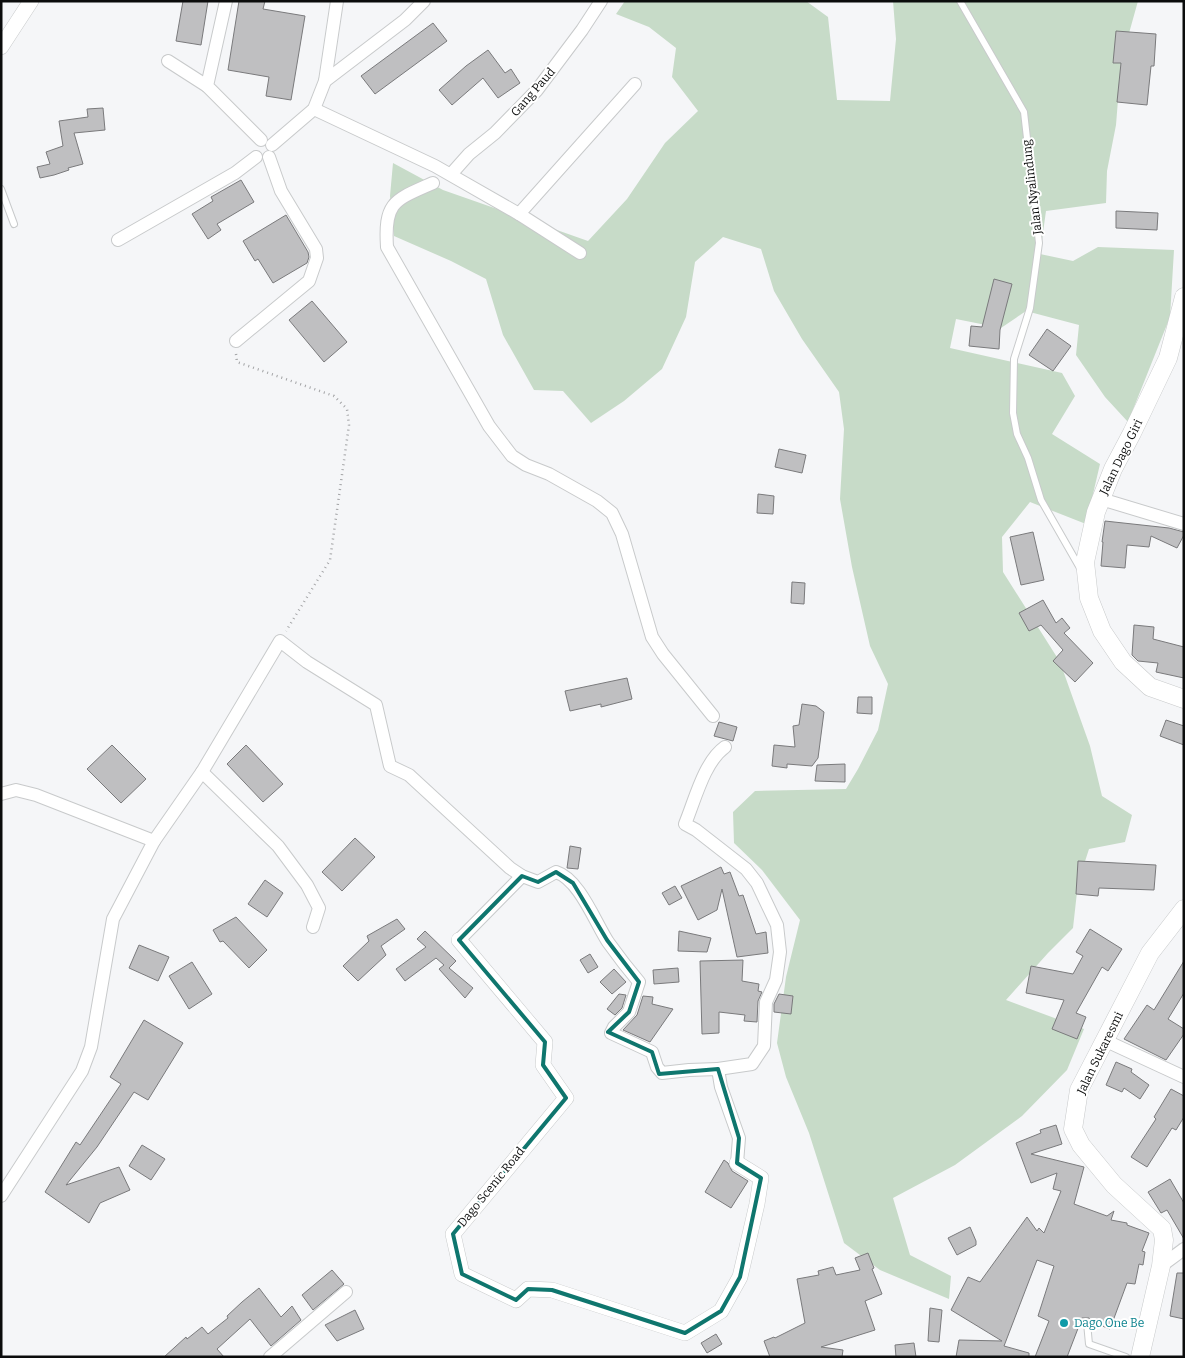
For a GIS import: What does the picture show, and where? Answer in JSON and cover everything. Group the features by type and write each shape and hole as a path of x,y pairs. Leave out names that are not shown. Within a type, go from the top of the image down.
{"main road":[{"name":"Jalan Dago Giri","path":"1184,297 1168,358 1113,469 1096,512 1086,562 1089,598 1102,630 1123,662 1150,687 1184,699"},
{"name":"Jalan Sukaresmi","path":"1140,1357 1161,1266 1164,1240 1162,1229 1114,1185 1081,1145 1073,1129 1079,1090 1104,1040 1150,953 1184,909"}],"street":[{"path":"1,47 31,1"},
{"path":"207,86 226,1"},
{"path":"118,240 235,173 314,109 325,81 338,1"},
{"path":"325,81 405,20 424,1"},
{"name":"Gang Paud","path":"444,170 469,154 495,133 537,90 582,30 601,1"},
{"path":"168,61 207,86 264,150 281,191 316,249 317,258 309,281 236,341"},
{"path":"519,214 635,84"},
{"path":"314,109 444,170 519,214 580,253"},
{"path":"433,183 398,200 390,208 386,235 387,246 489,426 512,456 526,465 549,474 612,513 622,534 652,637 663,654 713,716"},
{"path":"1101,499 1184,524"},
{"path":"1,1196 82,1071 90,1047 113,919 154,841 202,772 280,641 307,662 376,705 390,766 409,775 510,868 522,876 538,882 556,872 564,874 573,884 607,940 639,982 629,1012 614,1027 611,1033 652,1052 657,1068 662,1073 718,1069 752,1064 764,1046 766,1002 776,980 780,952 777,924 746,868 696,830 685,824 700,783 718,752 725,746"},
{"path":"202,772 278,846 307,885 320,908 313,927"},
{"path":"1,794 16,790 36,795 154,841"},
{"path":"459,940 522,876"},
{"name":"Dago Scenic Road","path":"459,940 545,1042 543,1065 566,1098 453,1234 462,1274 516,1300 528,1289 552,1290 685,1333 721,1311 740,1277 761,1178 737,1163"},
{"path":"1104,1040 1184,1077"},
{"path":"718,1069 721,1087 739,1138 737,1163"},
{"path":"1161,1266 1184,1249"},
{"path":"270,1357 346,1292"}],"lane":[{"name":"Jalan Nyalindung","path":"960,1 1024,112 1039,243 1030,308 1014,359 1013,413 1017,434 1028,458 1041,500 1087,579"},
{"path":"1,189 14,224"},
{"path":"1087,1323 1089,1344 1126,1357"}],"path":[{"path":"236,341 237,362 334,396 347,409 349,425 330,560 280,641"}],"highlighted area":[{"path":"556,872 573,883 607,940 639,982 629,1012 608,1032 652,1052 659,1074 718,1069 739,1138 737,1163 761,1178 740,1277 721,1311 685,1333 552,1290 528,1289 516,1300 462,1274 453,1234 566,1098 543,1065 545,1042 459,940 522,876 538,882"}],"green space":[{"path":"625,1 806,1 828,17 837,100 890,101 896,39 893,1 1138,1 1121,62 1116,125 1107,171 1106,203 1046,211 1040,254 1073,261 1098,247 1174,250 1170,317 1128,422 1105,397 1076,355 1079,325 1026,311 1001,328 956,319 950,348 1062,373 1075,396 1052,434 1100,464 1086,524 1030,502 1002,537 1003,572 1060,662 1090,746 1102,796 1132,815 1125,842 1089,849 1078,883 1073,928 1006,1000 1084,1029 1067,1070 1022,1116 955,1165 893,1198 910,1255 951,1276 949,1299 880,1270 844,1243 809,1133 786,1077 777,1043 786,977 800,920 762,870 734,843 733,812 755,791 846,789 878,730 888,684 870,646 852,567 840,499 844,429 839,392 802,339 774,291 761,249 723,237 695,262 686,317 662,369 624,401 591,423 563,391 534,390 503,335 486,279 394,236 390,196 393,163 443,190 588,241 627,199 665,143 698,111 672,77 676,48 649,27 616,14"}],"building":[{"path":"183,1 208,1 201,45 176,41"},
{"path":"239,1 265,1 263,9 305,16 291,100 266,96 269,77 228,70"},
{"path":"433,23 447,41 375,94 361,76"},
{"path":"1116,31 1156,34 1154,66 1151,66 1147,105 1117,102 1121,63 1113,63"},
{"path":"488,50 505,73 511,69 520,83 498,98 483,78 452,105 439,90 466,66"},
{"path":"103,108 105,130 74,133 83,164 40,178 37,167 50,164 46,152 63,146 59,121 88,117 87,109"},
{"path":"241,180 254,202 217,224 221,230 208,239 192,214 213,201 211,197"},
{"path":"1116,211 1158,213 1157,230 1116,228"},
{"path":"286,215 308,252 309,257 307,263 273,283 258,259 255,261 243,241"},
{"path":"994,279 1012,284 1000,330 999,349 969,346 971,326 982,327"},
{"path":"312,301 347,342 324,362 289,320"},
{"path":"1047,329 1071,346 1053,371 1029,355"},
{"path":"779,449 806,455 802,473 775,467"},
{"path":"758,494 774,496 773,514 757,513"},
{"path":"1105,521 1169,528 1184,532 1184,535 1177,548 1151,536 1149,547 1127,545 1125,568 1101,566"},
{"path":"1033,532 1044,580 1021,585 1010,537"},
{"path":"792,582 805,583 804,604 791,603"},
{"path":"1043,600 1056,623 1062,618 1070,628 1064,633 1093,663 1075,682 1053,661 1063,650 1041,625 1029,631 1019,613"},
{"path":"1134,625 1154,627 1153,639 1184,647 1184,678 1156,672 1158,663 1138,661 1132,655"},
{"path":"627,678 632,699 601,707 601,704 570,711 565,691"},
{"path":"858,697 872,697 872,714 857,713"},
{"path":"802,704 816,706 824,712 818,758 812,766 787,764 787,768 772,766 774,745 795,747 793,726 799,725"},
{"path":"1166,720 1184,726 1184,745 1160,736"},
{"path":"719,722 737,727 733,741 714,736"},
{"path":"112,745 146,779 121,803 87,769"},
{"path":"246,745 283,784 263,802 227,764"},
{"path":"845,764 845,782 815,781 817,765"},
{"path":"355,838 375,857 342,891 322,872"},
{"path":"570,846 581,848 578,869 567,868"},
{"path":"1078,861 1156,865 1154,890 1099,888 1098,896 1076,894"},
{"path":"721,867 724,874 730,872 739,896 743,895 756,934 766,932 768,953 737,957 722,889 717,910 698,920 681,886"},
{"path":"265,880 283,893 267,917 248,904"},
{"path":"675,886 682,898 669,905 662,893"},
{"path":"236,917 267,950 249,968 223,941 220,942 213,930"},
{"path":"397,919 405,929 381,946 386,955 358,981 343,966 369,941 367,936"},
{"path":"1090,929 1122,949 1108,971 1102,967 1076,1013 1086,1017 1077,1039 1052,1029 1064,1000 1026,993 1031,966 1073,974 1083,956 1076,952"},
{"path":"425,931 456,961 449,968 473,988 465,998 439,969 444,965 436,958 405,981 396,969 426,947 417,939"},
{"path":"679,931 711,938 707,952 678,951"},
{"path":"139,945 169,957 158,981 129,968"},
{"path":"590,954 598,967 588,973 580,960"},
{"path":"743,960 742,981 759,984 758,991 762,992 758,1001 757,1022 744,1021 745,1015 719,1012 719,1033 702,1034 700,961"},
{"path":"1184,961 1184,993 1168,1019 1184,1029 1184,1034 1166,1060 1124,1039 1147,1005 1154,1010"},
{"path":"192,962 212,994 189,1009 169,976"},
{"path":"678,968 679,982 654,984 653,970"},
{"path":"614,969 626,982 612,994 600,982"},
{"path":"619,994 626,995 622,1008 615,1015 607,1009"},
{"path":"779,994 793,996 791,1014 774,1012 774,1004"},
{"path":"643,996 653,997 652,1004 673,1009 650,1042 623,1030 637,1015"},
{"path":"144,1020 183,1043 148,1100 134,1092 97,1147 66,1185 119,1167 130,1190 100,1203 89,1223 45,1192 76,1142 80,1145 121,1084 110,1077"},
{"path":"1116,1062 1132,1069 1131,1072 1149,1085 1140,1099 1124,1088 1122,1092 1106,1085"},
{"path":"1171,1089 1184,1096 1184,1117 1176,1130 1172,1128 1147,1167 1131,1157 1156,1119 1154,1117"},
{"path":"1056,1125 1062,1144 1031,1154 1084,1167 1074,1204 1107,1216 1114,1211 1111,1220 1127,1223 1127,1225 1149,1233 1142,1251 1145,1252 1143,1265 1139,1264 1135,1284 1127,1283 1110,1329 1092,1322 1089,1318 1082,1318 1067,1357 1035,1357 1049,1321 1038,1316 1054,1266 1037,1260 1004,1346 1029,1353 1029,1357 956,1357 959,1340 1002,1341 951,1310 968,1277 980,1282 1027,1217 1037,1231 1039,1228 1044,1233 1061,1191 1053,1189 1057,1173 1031,1183 1016,1143 1041,1133 1040,1130"},
{"path":"142,1145 165,1159 151,1180 129,1166"},
{"path":"724,1160 732,1171 748,1181 731,1208 705,1192"},
{"path":"1170,1179 1184,1203 1184,1239 1167,1210 1161,1213 1148,1192"},
{"path":"970,1227 976,1245 957,1255 948,1238"},
{"path":"868,1253 882,1294 865,1301 875,1330 821,1347 843,1350 842,1357 770,1357 764,1341 775,1338 805,1323 797,1279 819,1275 818,1271 833,1267 836,1275 860,1270 855,1258"},
{"path":"332,1270 344,1284 313,1310 302,1295"},
{"path":"1177,1273 1184,1273 1184,1319 1170,1316"},
{"path":"259,1288 281,1317 292,1306 301,1320 271,1346 250,1319 217,1349 224,1357 164,1357 186,1337 187,1339 202,1327 208,1334 228,1318 227,1316"},
{"path":"930,1308 942,1310 939,1342 928,1341"},
{"path":"355,1310 364,1329 337,1341 325,1325"},
{"path":"716,1334 722,1344 707,1353 701,1343"},
{"path":"914,1343 916,1357 896,1357 895,1345"}],"place":[{"name":"Dago One Be","path":"1064,1323"}]}
